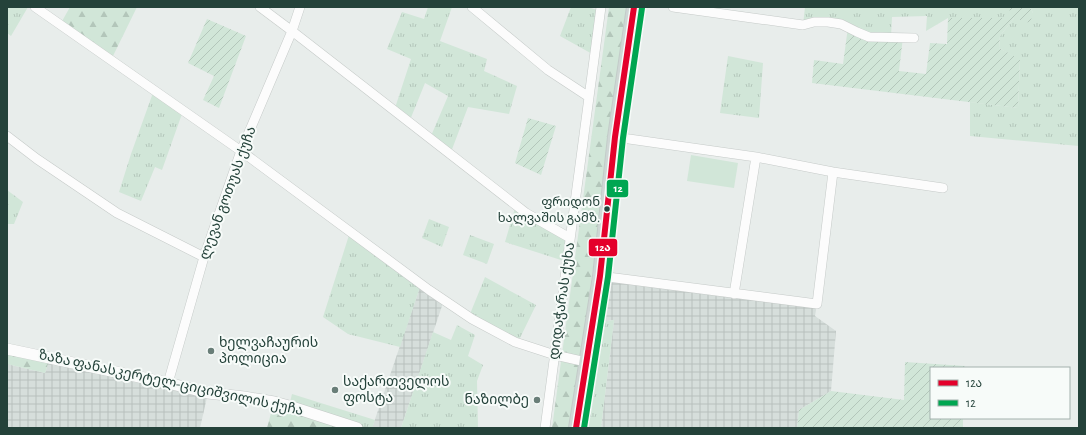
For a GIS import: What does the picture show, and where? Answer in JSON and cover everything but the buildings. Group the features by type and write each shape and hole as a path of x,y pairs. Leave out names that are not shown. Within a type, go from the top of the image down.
{"main road":[{"path":"576,428 600,276 615,136 634,7"}],"street":[{"path":"35,7 240,151 425,287 472,319 515,342 555,355 586,362"},
{"path":"260,7 526,213 570,238"},
{"name":"ლევან გოთუას ქუჩა","path":"168,383 204,257 240,151 292,31 300,7"},
{"path":"472,7 548,70 589,97"},
{"name":"დიდაჭარას ქუხა","path":"545,428 601,7"},
{"path":"673,7 803,26 814,22 841,24 869,37 914,38"},
{"path":"7,136 37,159 117,213 204,257"},
{"path":"615,136 756,157 833,172 943,188"},
{"path":"734,294 756,157"},
{"path":"600,276 817,304 833,172"},
{"name":"ზაზა ფანასკერტელ-ციციშვილის ქუჩა","path":"7,349 168,383 208,393 244,397 282,404 357,428"}],"shaded area":[{"path":"607,277 817,304 815,316 836,331 831,391 799,410 797,428 601,428 614,320 599,322"},
{"path":"421,284 444,300 401,428 372,428"},
{"path":"50,358 208,393 200,428 7,428 7,364 45,373"}],"green space":[{"path":"7,7 28,7 11,36 7,33"},
{"path":"70,7 137,7 112,58 61,23"},
{"path":"428,7 452,7 440,41 487,59 484,71 517,86 509,114 468,107 451,152 431,136 448,96 425,83 410,120 395,108 411,59 387,49 402,12 424,19"},
{"path":"571,7 588,7 600,11 594,55 560,36"},
{"path":"609,7 629,7 571,428 552,428"},
{"path":"805,7 1010,7 1010,18 948,18 926,31 927,16 892,17 891,37 869,37 841,24 803,25"},
{"path":"1010,7 1030,7 1033,13 1030,23 1014,18 1000,36 999,48 1020,59 1018,108 812,83 814,60 843,64 848,27 857,32 903,37 899,71 926,74 930,43 947,44 948,18 1009,18"},
{"path":"1030,7 1079,7 1079,146 970,136 970,102 1018,108 1020,60 999,48 1000,36 1014,18 1033,13"},
{"path":"207,19 246,36 219,108 203,100 214,76 188,63"},
{"path":"728,56 763,63 759,118 720,113"},
{"path":"154,90 183,111 162,170 155,167 141,201 119,192"},
{"path":"528,118 556,126 541,175 515,163"},
{"path":"691,155 738,163 734,188 687,181"},
{"path":"7,190 23,202 14,224 7,224"},
{"path":"515,208 566,238 564,261 505,242"},
{"path":"429,219 449,227 442,247 422,238"},
{"path":"350,232 421,284 400,347 348,334 323,317"},
{"path":"470,235 494,244 487,264 463,255"},
{"path":"485,277 536,305 519,340 470,314"},
{"path":"614,320 601,428 584,428 599,322"},
{"path":"457,325 475,335 468,356 483,365 477,381 478,428 401,428 433,332 451,340"},
{"path":"7,349 50,358 45,373 7,364"},
{"path":"905,362 965,366 930,367 930,419 963,419 963,428 797,428 799,410 831,391 904,400"},
{"path":"292,394 375,420 372,428 357,428 289,406"},
{"path":"274,402 357,428 267,428"}],"transit line":[{"name":"12ა","path":"576,428 600,276 615,137 634,7"},
{"name":"12","path":"584,428 608,277 623,138 642,8"}],"place":[{"name":"ფრიდონ ხალვაშის გამზ.","path":"607,209"},
{"name":"ხელვაჩაურის პოლიცია","path":"211,351"},
{"name":"საქართველოს ფოსტა","path":"335,390"},
{"name":"ნაზილბე","path":"537,400"}]}
